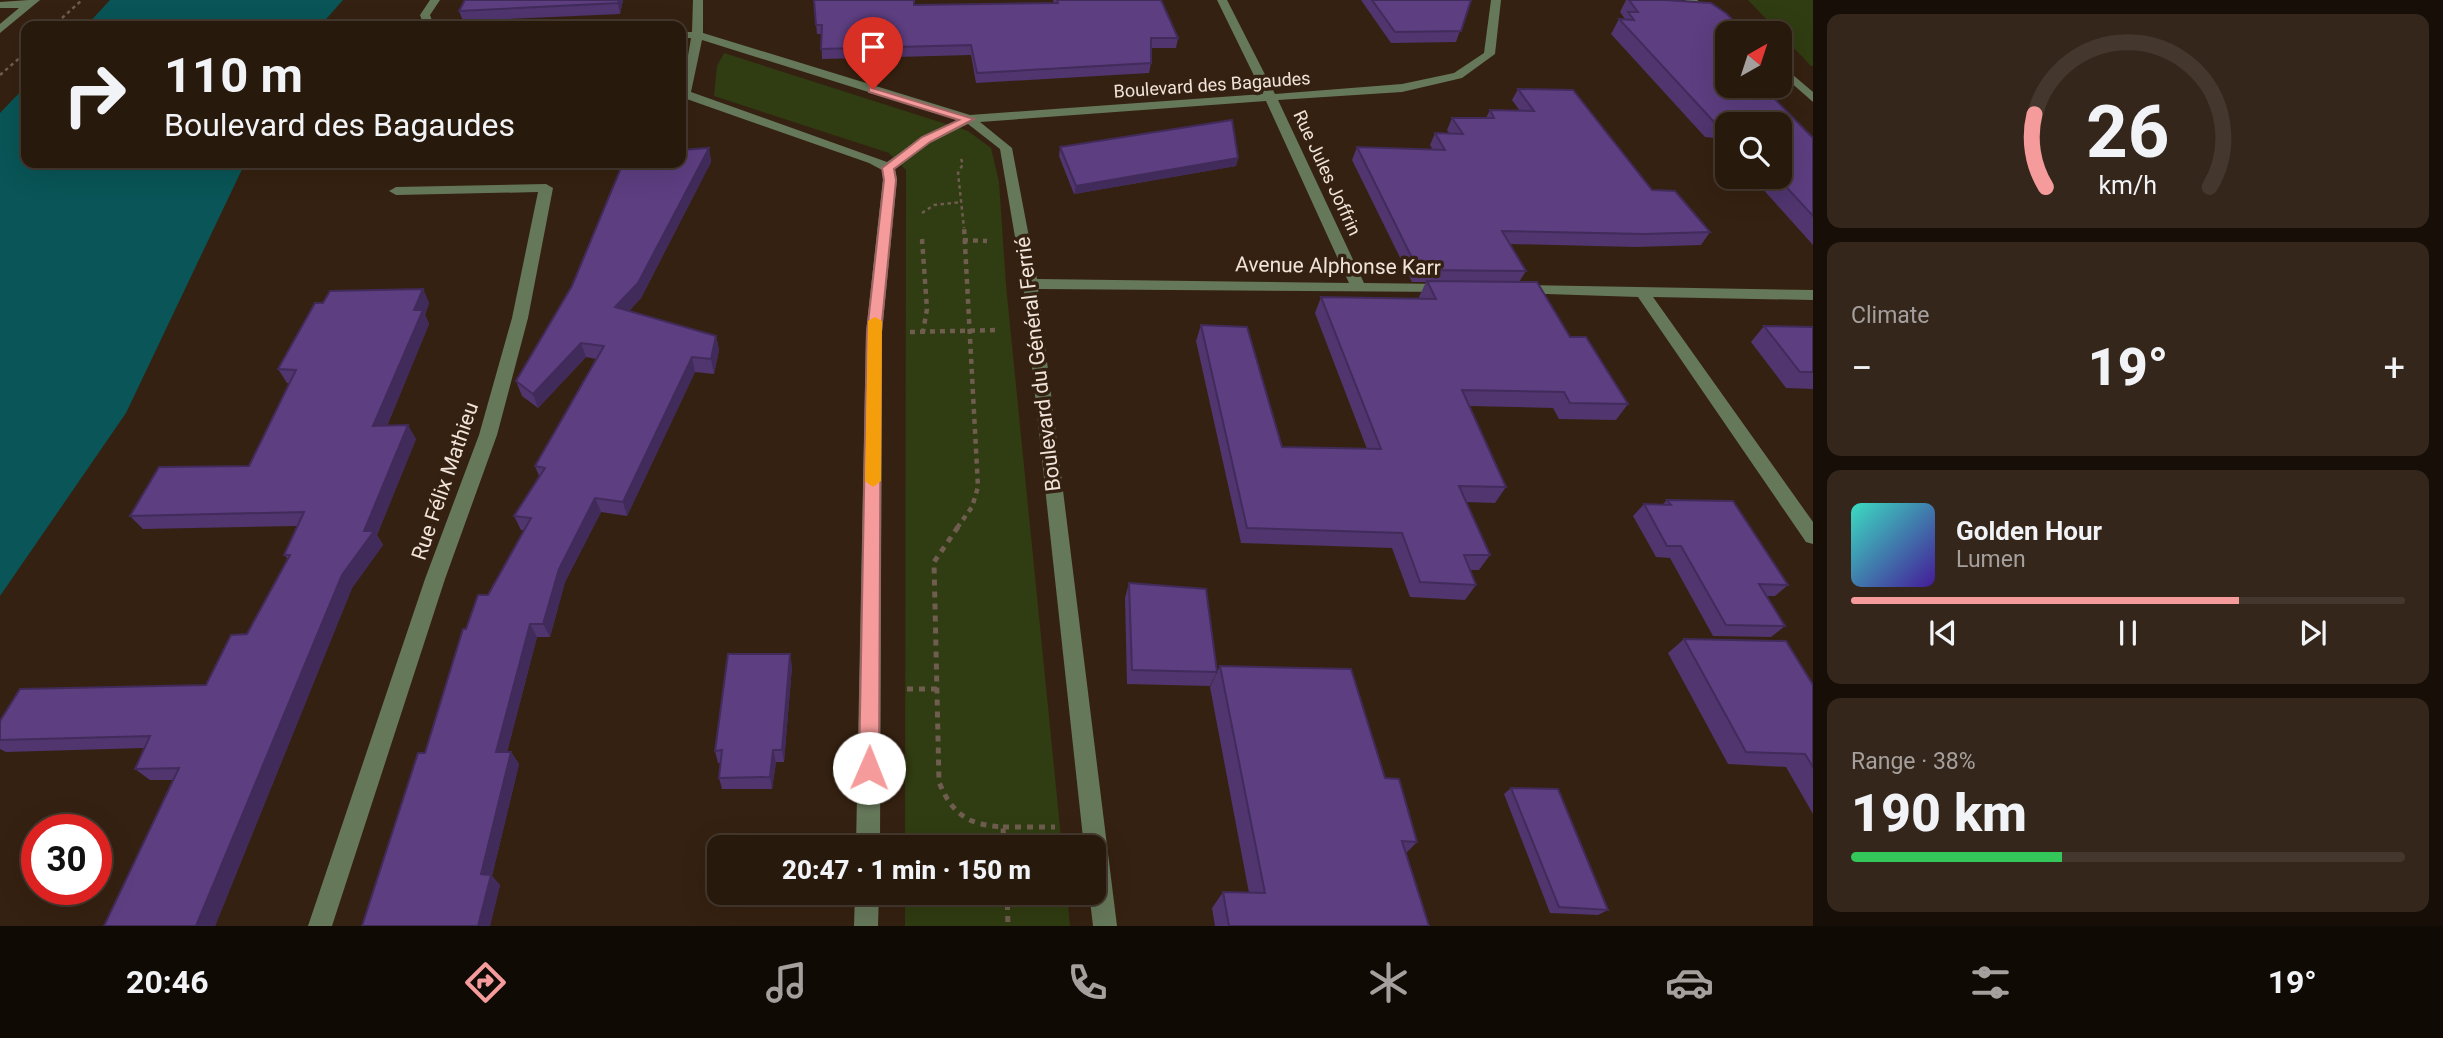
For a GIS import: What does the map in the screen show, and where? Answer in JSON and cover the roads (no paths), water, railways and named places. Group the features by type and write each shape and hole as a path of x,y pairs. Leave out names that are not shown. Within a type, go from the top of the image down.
{"street":[{"path":"427,21 425,15 435,0"},
{"path":"686,81 697,35 698,0"},
{"name":"Rue Jules Joffrin","path":"1222,0 1271,98 1358,287"},
{"name":"Boulevard des Bagaudes","path":"888,168 926,140 969,119 1402,88 1458,76 1489,54 1496,0"},
{"path":"1690,0 1719,21"},
{"path":"0,5 31,3"},
{"path":"0,30 31,3"},
{"name":"Boulevard du Général Ferrié","path":"686,34 697,35 969,119 1006,148 1030,284 1105,926"},
{"path":"1792,78 1813,98"},
{"path":"686,94 874,160 888,168 890,180 874,332 868,835"},
{"name":"Rue Félix Mathieu","path":"320,926 435,579 488,435 520,318 546,188 396,191"},
{"name":"Avenue Alphonse Karr","path":"1030,284 1456,289"},
{"path":"1497,290 1813,295"},
{"path":"1642,292 1813,537"},
{"path":"866,926 867,905"}],"water":[{"path":"110,0 343,0 324,21 91,21"},
{"path":"21,91 21,168 243,168 126,413 0,596 0,113"}]}
